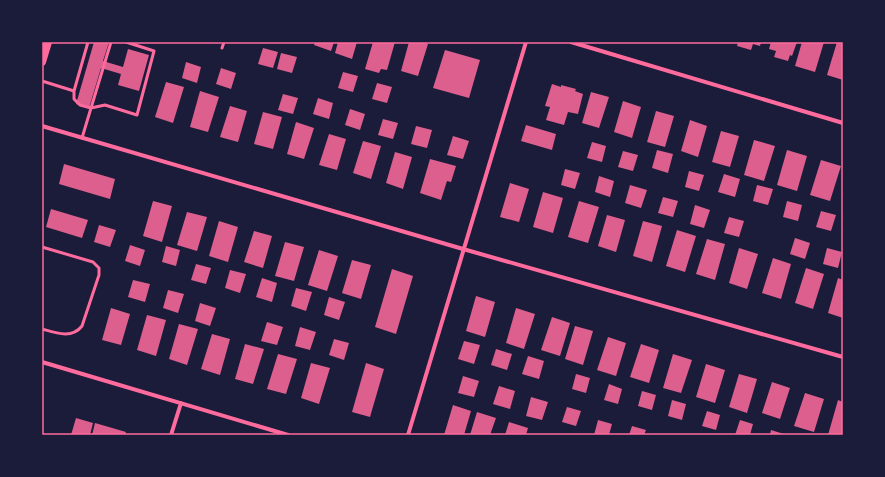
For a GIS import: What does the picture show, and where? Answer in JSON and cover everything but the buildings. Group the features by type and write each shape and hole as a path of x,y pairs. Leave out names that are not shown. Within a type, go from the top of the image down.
{"main road":[{"path":"42,62 46,42"}],"street":[{"path":"408,435 526,42"},
{"path":"571,42 843,123"},
{"path":"42,126 843,358"},
{"path":"42,362 288,435"},
{"path":"171,435 181,403"}],"lane":[{"path":"88,42 74,91 74,100 80,105 91,108 105,105 137,115 154,51 126,42"},
{"path":"82,138 111,42"},
{"path":"222,48 224,42"},
{"path":"42,81 74,91"},
{"path":"42,246 93,262 99,268 99,275 82,326 77,332 69,334 57,333 42,329"}]}
